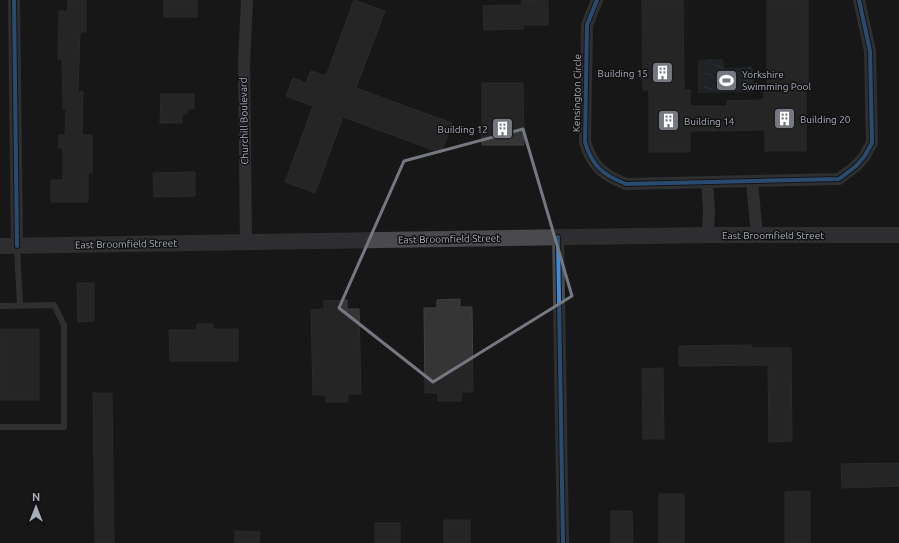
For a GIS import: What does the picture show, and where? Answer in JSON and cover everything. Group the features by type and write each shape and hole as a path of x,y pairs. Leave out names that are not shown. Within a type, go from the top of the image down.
{"main road":[{"name":"East Broomfield Street","path":"0,246 708,235 899,235"}],"street":[{"path":"14,0 17,246"},
{"name":"Churchill Boulevard","path":"246,242 244,63 248,0"},
{"name":"Kensington Circle","path":"596,0 587,24 584,142 589,156 598,168 612,179 626,184 752,182"},
{"path":"757,235 752,182 839,179 854,169 872,144 870,51 859,0"},
{"path":"707,182 709,209 708,235"},
{"path":"558,237 563,543"}],"lane":[{"path":"17,246 20,305"},
{"path":"0,306 54,305 64,325 64,427 0,427"}],"highlighted area":[{"path":"523,129 572,296 433,382 339,308 404,161"}],"water":[{"name":"Yorkshire Swimming Pool","path":"723,59 724,68 753,67 754,92 698,93 698,60"}],"building":[{"path":"68,0 86,0 86,32 80,32 78,92 83,92 82,135 92,135 92,173 88,173 88,202 51,202 51,180 63,180 63,148 59,148 59,135 65,135 66,109 63,109 62,59 58,59 59,11 68,11"},
{"path":"164,0 197,0 197,17 164,17"},
{"path":"354,0 385,11 356,88 452,123 441,153 343,117 315,193 285,182 313,106 286,96 293,78 306,83 311,71 326,76"},
{"path":"521,0 548,1 548,25 523,25 523,29 484,30 483,6 522,5"},
{"path":"642,0 683,0 684,90 690,90 690,106 727,106 727,101 764,100 764,89 767,89 767,0 808,0 806,151 765,151 765,130 690,131 690,152 649,152 649,90 643,90"},
{"name":"Building 12","path":"482,83 523,83 524,145 482,145"},
{"path":"161,94 194,94 194,109 187,109 187,114 182,114 182,123 160,123"},
{"path":"195,172 195,196 154,197 153,173"},
{"path":"77,283 94,283 94,321 78,322"},
{"path":"460,299 460,307 472,307 473,392 461,392 461,401 438,401 438,393 425,393 424,308 437,308 437,300"},
{"path":"347,300 347,309 359,309 361,394 348,394 348,402 326,402 326,395 313,395 311,310 324,309 324,301"},
{"path":"197,324 213,324 213,329 238,329 238,361 170,361 169,330 197,330"},
{"path":"0,329 39,329 39,400 0,400"},
{"path":"751,345 751,348 791,348 792,441 769,442 768,365 679,366 679,346"},
{"path":"663,368 664,439 643,439 642,369"},
{"path":"93,393 112,393 114,543 95,543"},
{"path":"899,463 899,486 842,488 841,464"},
{"path":"810,491 810,543 785,543 785,492"},
{"path":"659,494 684,494 684,543 659,543"},
{"path":"611,511 632,511 633,543 611,543"},
{"path":"444,520 470,520 470,543 444,543"},
{"path":"375,523 400,523 400,543 375,543"},
{"path":"235,531 260,532 259,543 235,543"}],"cycle path":[{"path":"14,0 17,246"},
{"path":"597,0 587,25 585,142 591,157 600,169 611,177 626,184 839,179 856,166 864,157 872,143 870,51 859,0"},
{"path":"558,237 563,543"}],"place":[{"name":"Building 15","path":"663,73"},
{"name":"Yorkshire Swimming Pool","path":"726,80"},
{"name":"Building 20","path":"785,119"},
{"name":"Building 14","path":"669,121"},
{"name":"Building 12","path":"503,129"}]}
